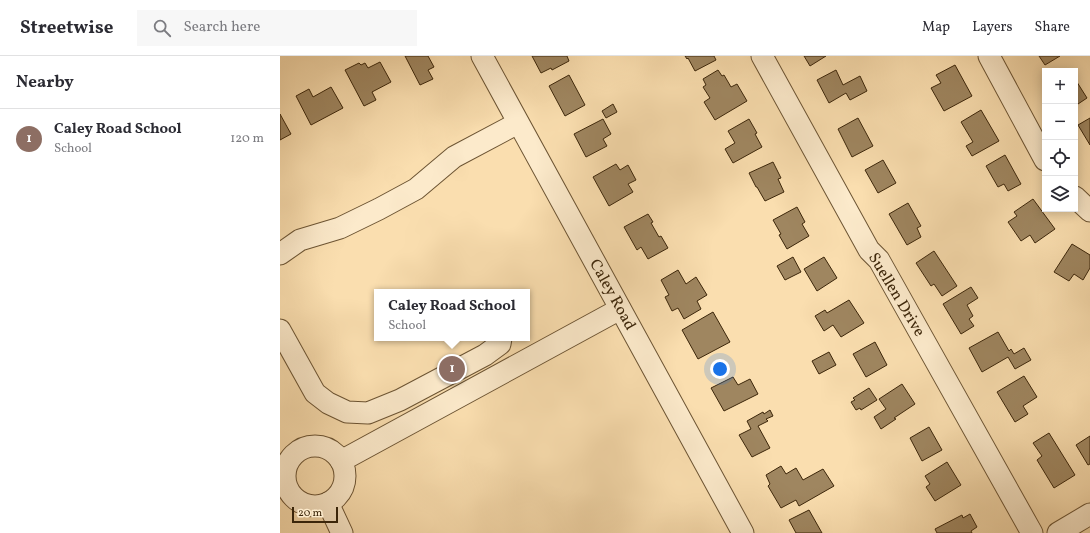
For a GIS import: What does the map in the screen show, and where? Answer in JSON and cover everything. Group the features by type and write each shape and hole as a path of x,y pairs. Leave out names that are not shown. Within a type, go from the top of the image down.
{"street":[{"name":"Caley Road","path":"482,56 743,533"},
{"name":"Suellen Drive","path":"762,56 869,250 879,260 1032,533"},
{"path":"989,56 1042,154"},
{"path":"281,254 300,240 340,228 416,189 454,157 518,123"},
{"path":"1078,200 1090,211"},
{"path":"341,460 620,309"},
{"path":"280,330 315,393 328,403 347,412 368,413 400,400 485,355 500,344 500,341"},
{"path":"316,446 326,448 341,460 345,470 344,485 336,498 328,503 318,506 308,506 292,495 287,486 285,477 291,458 298,452 316,446"},
{"path":"328,503 342,533"},
{"path":"1058,533 1090,514"}],"building":[{"path":"405,56 428,56 434,67 428,70 433,79 420,85"},
{"path":"532,56 567,56 569,61 552,70 551,68 541,73"},
{"path":"685,56 714,56 716,60 695,71 688,58 687,59"},
{"path":"804,56 826,56 810,66"},
{"path":"1039,56 1060,56 1045,65"},
{"path":"380,62 391,82 372,92 376,100 364,106 345,70 359,63 361,65 365,63 368,68"},
{"path":"955,65 972,96 944,111 931,88 941,83 936,75"},
{"path":"718,70 722,76 724,75 731,87 737,84 747,101 715,120 704,102 710,98 703,87 706,85 703,79"},
{"path":"836,70 843,85 860,76 867,91 850,100 846,93 829,103 817,80"},
{"path":"569,75 585,105 565,116 549,86"},
{"path":"1078,84 1087,98 1078,104"},
{"path":"331,87 343,108 311,125 296,96 309,89 313,97"},
{"path":"613,104 617,112 606,118 602,111"},
{"path":"981,110 999,141 972,156 966,146 973,142 961,122"},
{"path":"280,114 291,134 280,140"},
{"path":"858,118 873,146 852,157 838,129"},
{"path":"1090,118 1090,145 1078,125"},
{"path":"603,119 611,134 603,139 607,146 586,157 574,134"},
{"path":"749,119 757,133 755,134 762,147 733,163 725,149 735,143 728,131"},
{"path":"1005,155 1021,184 1008,191 1004,184 998,187 986,166"},
{"path":"883,160 896,183 878,193 865,170"},
{"path":"773,162 781,178 778,179 784,192 765,201 749,173"},
{"path":"616,164 620,170 628,165 636,180 628,184 633,192 609,206 593,177"},
{"path":"1033,199 1055,229 1035,243 1030,235 1021,241 1008,222 1017,216 1014,212"},
{"path":"908,203 921,226 917,228 921,237 907,245 889,214"},
{"path":"797,207 805,222 802,224 809,236 787,249 773,220"},
{"path":"648,214 659,237 661,236 668,248 648,259 641,247 637,250 624,227"},
{"path":"1072,244 1090,255 1090,268 1083,280 1074,274 1069,281 1054,272"},
{"path":"934,251 957,286 942,296 934,284 931,286 916,263"},
{"path":"793,257 801,272 785,280 777,266"},
{"path":"824,257 837,278 817,291 804,269"},
{"path":"678,270 686,284 696,277 707,295 697,301 701,309 684,319 678,308 672,311 665,297 669,295 661,280"},
{"path":"971,287 978,298 967,305 973,316 969,319 974,326 961,334 943,304"},
{"path":"849,300 864,323 841,337 833,325 824,331 815,316 825,310 827,313"},
{"path":"713,312 730,342 698,359 682,330"},
{"path":"998,332 1009,351 1011,349 1014,354 1024,348 1031,360 1015,369 1008,357 982,372 969,348"},
{"path":"875,342 887,365 866,377 853,354"},
{"path":"829,352 836,365 819,374 812,361"},
{"path":"1024,376 1037,397 1023,406 1028,414 1015,422 997,392"},
{"path":"733,377 738,385 750,379 758,394 724,411 711,388"},
{"path":"902,384 915,404 881,429 874,417 886,409 879,399"},
{"path":"869,388 877,400 861,410 860,408 856,410 851,402 855,400 853,398"},
{"path":"770,410 773,416 766,419 768,421 758,426 770,448 752,457 739,435 751,429 747,421 763,412 764,414"},
{"path":"929,427 942,450 922,461 910,438"},
{"path":"1049,433 1075,475 1054,488 1037,460 1042,456 1033,443"},
{"path":"1090,436 1090,464 1088,465 1076,445"},
{"path":"947,462 961,485 935,501 926,487 930,484 925,476"},
{"path":"781,466 786,474 796,468 803,480 823,469 834,486 799,506 796,500 781,508 768,486 770,484 766,475"},
{"path":"809,510 822,533 796,533 789,520"},
{"path":"970,514 977,527 971,531 972,533 937,533 935,529 962,515 963,518"}],"place":[{"name":"Caley Road School","path":"452,369"}]}
